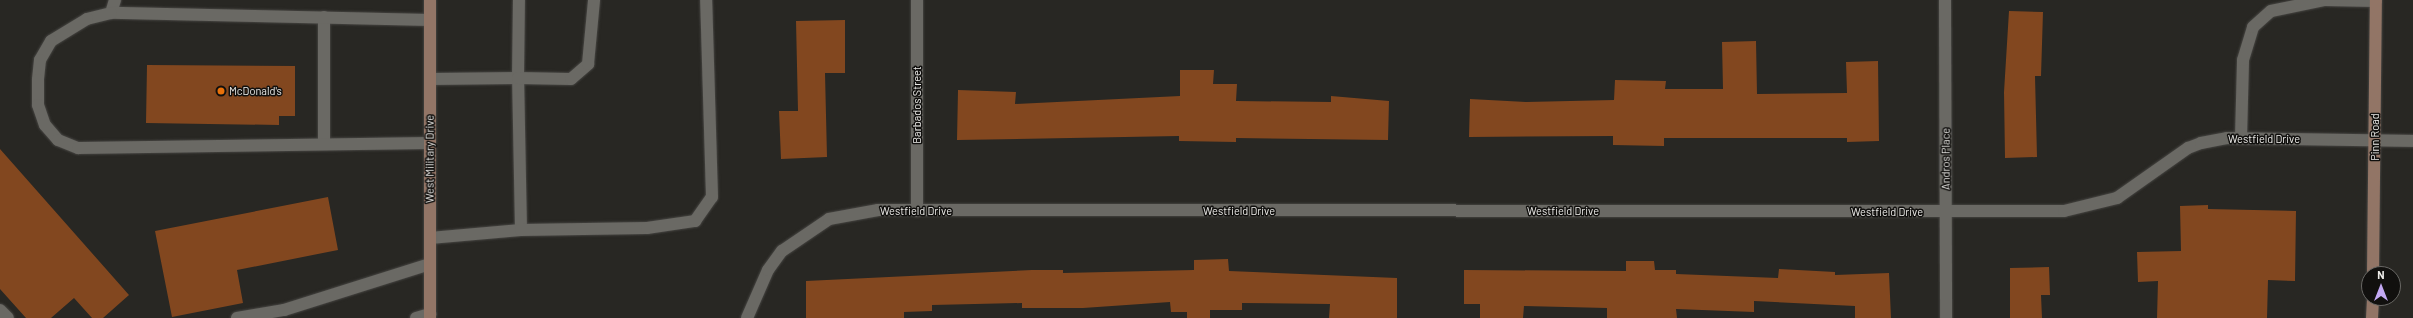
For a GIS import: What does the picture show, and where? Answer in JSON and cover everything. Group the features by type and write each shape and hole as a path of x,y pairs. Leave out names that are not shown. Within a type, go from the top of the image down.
{"main road":[{"name":"West Military Drive","path":"430,0 430,316"},
{"name":"Pinn Road","path":"2373,266 2376,0"},
{"path":"2372,318 2373,306"}],"street":[{"path":"111,13 115,0"},
{"path":"519,0 518,78 521,230"},
{"path":"430,79 571,79 588,64 594,0"},
{"path":"430,238 521,230 647,228 695,221 712,197 706,0"},
{"name":"Barbados Street","path":"917,0 917,211"},
{"name":"Andros Place","path":"1945,0 1946,318"},
{"path":"2241,138 2243,60 2253,26 2271,11 2324,0 2376,0"},
{"path":"430,20 111,13 87,19 66,30 52,41 40,60 38,105 45,125 58,140 78,148 324,143 430,143"},
{"path":"324,17 324,143"},
{"name":"Westfield Drive","path":"747,318 768,270 782,251 801,236 829,220 850,213 917,211 2064,211 2117,198 2144,182 2188,148 2227,138 2413,141"},
{"path":"237,318 284,310 430,264"},
{"path":"0,310 8,318"},
{"path":"416,318 430,316"}],"building":[{"path":"2009,11 2043,12 2041,76 2035,76 2037,157 2005,158 2004,92"},
{"path":"845,20 845,73 825,73 827,157 781,159 779,111 798,111 796,21"},
{"path":"1756,41 1757,94 1847,93 1846,62 1878,61 1879,141 1847,142 1847,138 1664,138 1664,146 1613,145 1613,136 1469,137 1470,99 1526,102 1614,100 1615,80 1666,81 1665,89 1723,89 1722,42"},
{"name":"McDonald's","path":"147,65 295,66 295,116 279,116 279,125 146,123"},
{"path":"1180,70 1214,70 1213,84 1237,84 1236,101 1331,102 1331,96 1389,101 1388,140 1236,138 1236,142 1179,141 1179,136 957,140 958,90 1016,92 1015,104 1180,96"},
{"path":"0,149 129,295 103,318 92,318 74,298 51,318 26,318 0,289"},
{"path":"328,197 338,250 237,270 243,303 172,317 155,231"},
{"path":"2208,205 2208,209 2296,211 2295,281 2268,280 2267,318 2157,318 2158,281 2138,282 2137,252 2181,251 2180,206"},
{"path":"1228,259 1229,271 1397,278 1397,318 1329,318 1330,304 1242,303 1242,310 1210,310 1210,318 1187,318 1187,312 1171,312 1170,302 1083,308 1022,308 1022,303 932,305 932,311 904,312 904,318 806,318 806,281 1032,270 1063,270 1063,273 1194,270 1194,260"},
{"path":"1626,261 1654,261 1655,270 1676,270 1676,274 1778,278 1779,269 1835,272 1835,275 1889,273 1891,318 1855,318 1855,306 1754,301 1754,312 1676,309 1677,318 1607,318 1607,308 1524,306 1523,318 1480,318 1480,304 1464,304 1464,270 1626,271"},
{"path":"2049,267 2050,295 2041,295 2042,318 2010,318 2010,268"}],"place":[{"name":"McDonald's","path":"221,91"}]}
